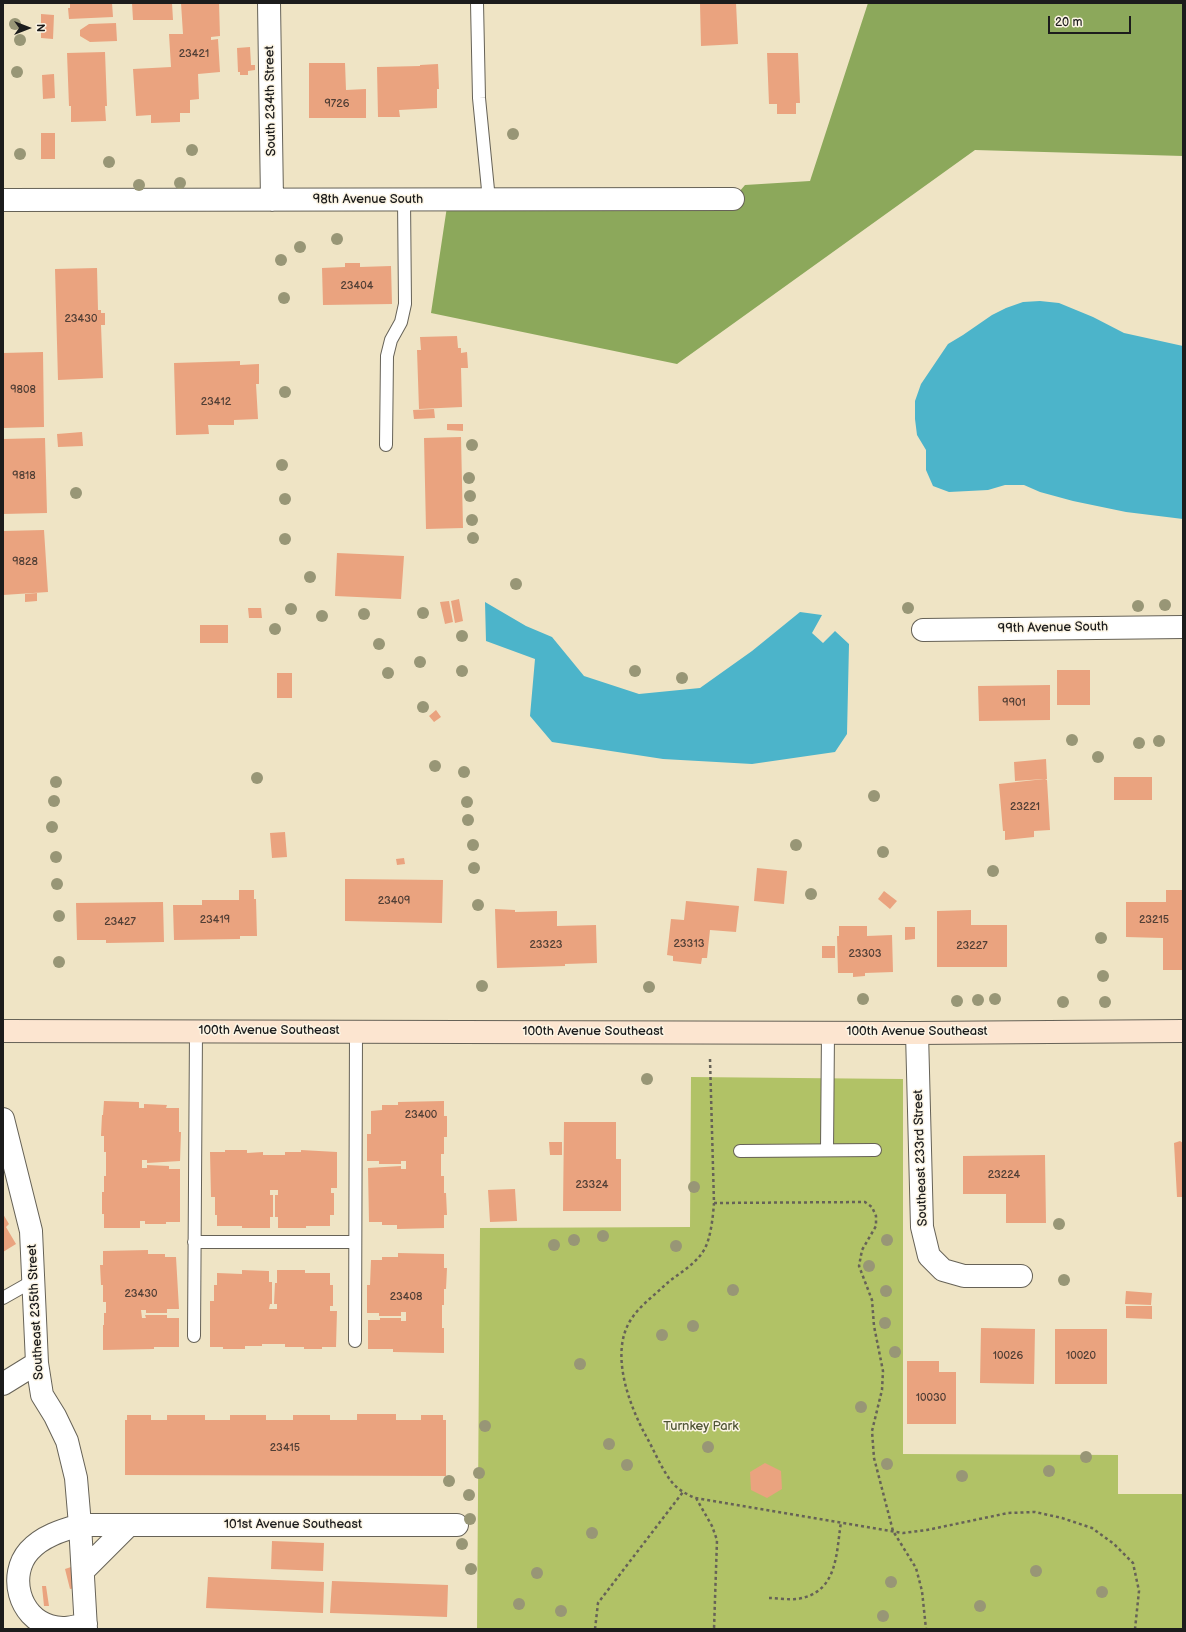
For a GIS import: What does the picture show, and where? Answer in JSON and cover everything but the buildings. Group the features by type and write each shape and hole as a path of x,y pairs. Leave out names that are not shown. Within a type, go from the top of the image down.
{"street":[{"name":"South 234th Street","path":"269,3 272,200"},
{"name":"98th Avenue South","path":"3,200 733,199"},
{"name":"99th Avenue South","path":"923,630 1183,627"},
{"name":"100th Avenue Southeast","path":"3,1030 917,1033 1183,1031"},
{"name":"Southeast 233rd Street","path":"917,1033 922,1227 929,1256 943,1270 964,1276 1021,1276"},
{"name":"Southeast 235th Street","path":"3,1119 32,1231 37,1363 42,1395 56,1416 67,1441 76,1478 80,1524 86,1626 68,1629 50,1626 34,1617 23,1603 18,1585 20,1566 29,1550 58,1531 80,1524"},
{"path":"3,1384 37,1363"},
{"name":"101st Avenue Southeast","path":"80,1524 457,1526"},
{"path":"83,1571 129,1524"}],"lane":[{"path":"477,3 479,98 489,200"},
{"path":"386,445 387,356 391,340 401,322 405,304 404,200"},
{"path":"194,1336 196,1031"},
{"path":"355,1341 356,1031"},
{"path":"827,1150 828,1032"},
{"path":"740,1151 875,1150"},
{"path":"194,1242 355,1242"},
{"path":"3,1298 33,1281"}],"path":[{"path":"710,1032 714,1203 712,1221 705,1249 692,1265 676,1276 642,1306 630,1321 622,1340 623,1378 635,1416 671,1482 683,1492 695,1498 902,1533 928,1530 1008,1513 1035,1512 1062,1518 1092,1528 1114,1544 1133,1563 1139,1591 1135,1629"},
{"path":"714,1203 865,1202 872,1206 876,1216 876,1226 862,1250 859,1266 872,1300 874,1326 883,1371 882,1390 872,1431 874,1458 893,1531 916,1568 922,1591 926,1629"},
{"path":"595,1629 598,1602 683,1492"},
{"path":"695,1498 712,1526 717,1540 714,1629"},
{"path":"769,1598 797,1599 809,1595 826,1583 833,1572 841,1522"}],"green space":[{"path":"868,3 1183,3 1183,156 975,150 677,364 431,313 448,200 733,199 745,185 810,181"},
{"name":"Turnkey Park","path":"691,1077 903,1079 903,1454 1118,1455 1118,1494 1183,1494 1183,1629 477,1629 480,1228 690,1227"}],"water":[{"path":"1040,301 1059,303 1093,317 1124,333 1183,346 1183,519 1126,512 1073,501 1040,492 1024,485 1005,485 988,490 949,492 933,486 926,470 926,450 917,435 915,419 915,401 921,384 948,344 992,315 1006,308 1023,302"},
{"path":"485,602 526,626 552,637 584,676 639,694 700,688 752,651 800,612 822,615 812,633 823,643 835,631 849,644 847,734 835,752 752,764 663,759 552,742 530,716 535,659 486,641"}]}
